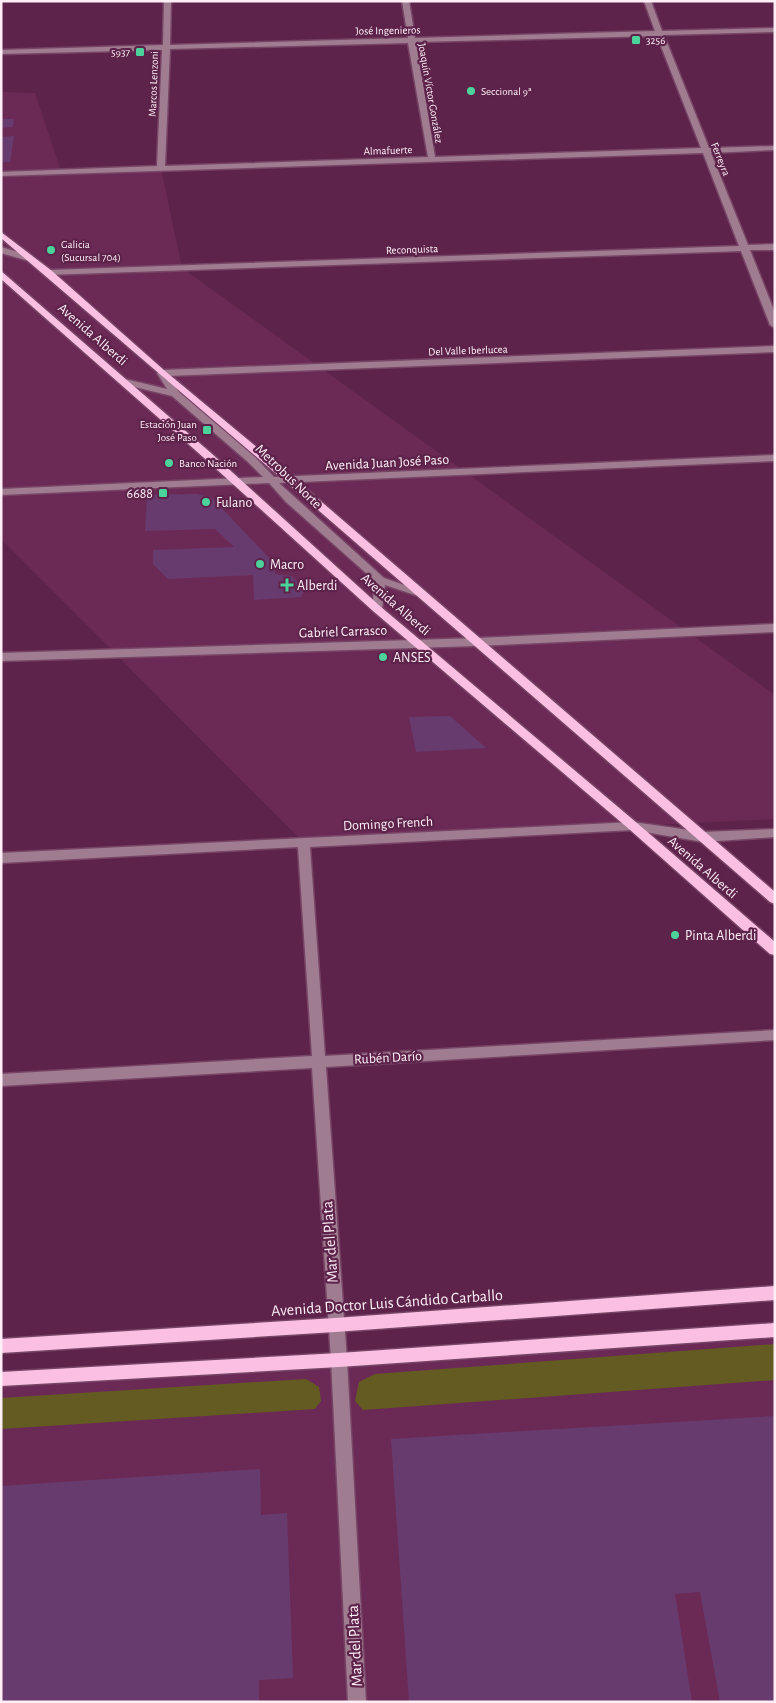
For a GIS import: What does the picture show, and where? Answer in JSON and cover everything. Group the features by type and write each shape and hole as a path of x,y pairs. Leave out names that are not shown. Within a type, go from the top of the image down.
{"main road":[{"name":"Avenida Alberdi","path":"1,234 49,273 162,374 291,481 775,899"},
{"name":"Avenida Alberdi","path":"2,276 239,483 377,609 633,826 775,950"},
{"name":"Avenida Doctor Luis Cándido Carballo","path":"1,1346 335,1325 775,1293"},
{"path":"1,1379 339,1360 775,1330"}],"street":[{"name":"Marcos Lenzoni","path":"161,168 168,1"},
{"name":"Joaquín Víctor González","path":"406,1 410,41 432,160"},
{"name":"Ferreyra","path":"648,1 775,324"},
{"name":"José Ingenieros","path":"1,52 775,30"},
{"name":"Almafuerte","path":"1,174 775,148"},
{"name":"Reconquista","path":"49,273 775,247"},
{"path":"1,250 29,258"},
{"name":"Del Valle Iberlucea","path":"162,374 775,349"},
{"name":"Metrobus Norte","path":"162,374 175,394 252,460 380,580 418,592"},
{"name":"Metrobus Norte","path":"125,382 175,394"},
{"name":"Avenida Juan José Paso","path":"1,492 291,481 775,458"},
{"path":"377,609 380,580"},
{"name":"Gabriel Carrasco","path":"1,657 476,642 775,628"},
{"name":"Domingo French","path":"1,858 633,826 703,837 775,833"},
{"name":"Mar del Plata","path":"304,843 335,1325 339,1360 357,1702"},
{"name":"Rubén Darío","path":"1,1080 775,1035"}],"shaded area":[{"path":"1,92 35,93 61,171 161,168 182,268 775,695 775,819 304,843 1,539 1,492 4,492 1,488"},
{"path":"775,1330 775,1702 1,1702 1,1379"},
{"path":"775,1344 775,1380 363,1410 355,1401 359,1382 375,1374"},
{"path":"306,1379 319,1387 321,1401 315,1409 1,1429 1,1398"}],"building":[{"path":"1,119 14,119 13,127 1,128"},
{"path":"14,136 10,162 1,162 2,137"},
{"path":"197,494 212,498 274,563 275,574 292,576 305,590 301,597 254,600 253,575 168,579 153,564 153,550 234,547 215,529 145,531 147,495"},
{"path":"450,716 486,748 416,752 409,717"},
{"path":"775,1416 775,1702 720,1702 700,1592 675,1594 692,1702 409,1702 391,1439"},
{"path":"260,1469 261,1515 287,1513 293,1678 259,1680 259,1702 1,1702 1,1486"}],"place":[{"name":"3256","path":"636,40"},
{"name":"5937","path":"140,52"},
{"name":"Seccional 9ª","path":"471,91"},
{"name":"Galicia (Sucursal 704)","path":"51,250"},
{"name":"Estación Juan José Paso","path":"207,430"},
{"name":"Banco Nación","path":"169,463"},
{"name":"6688","path":"163,493"},
{"name":"Fulano","path":"206,502"},
{"name":"Macro","path":"260,564"},
{"name":"Alberdi","path":"287,585"},
{"name":"ANSES","path":"383,657"},
{"name":"Pinta Alberdi","path":"675,935"}]}
